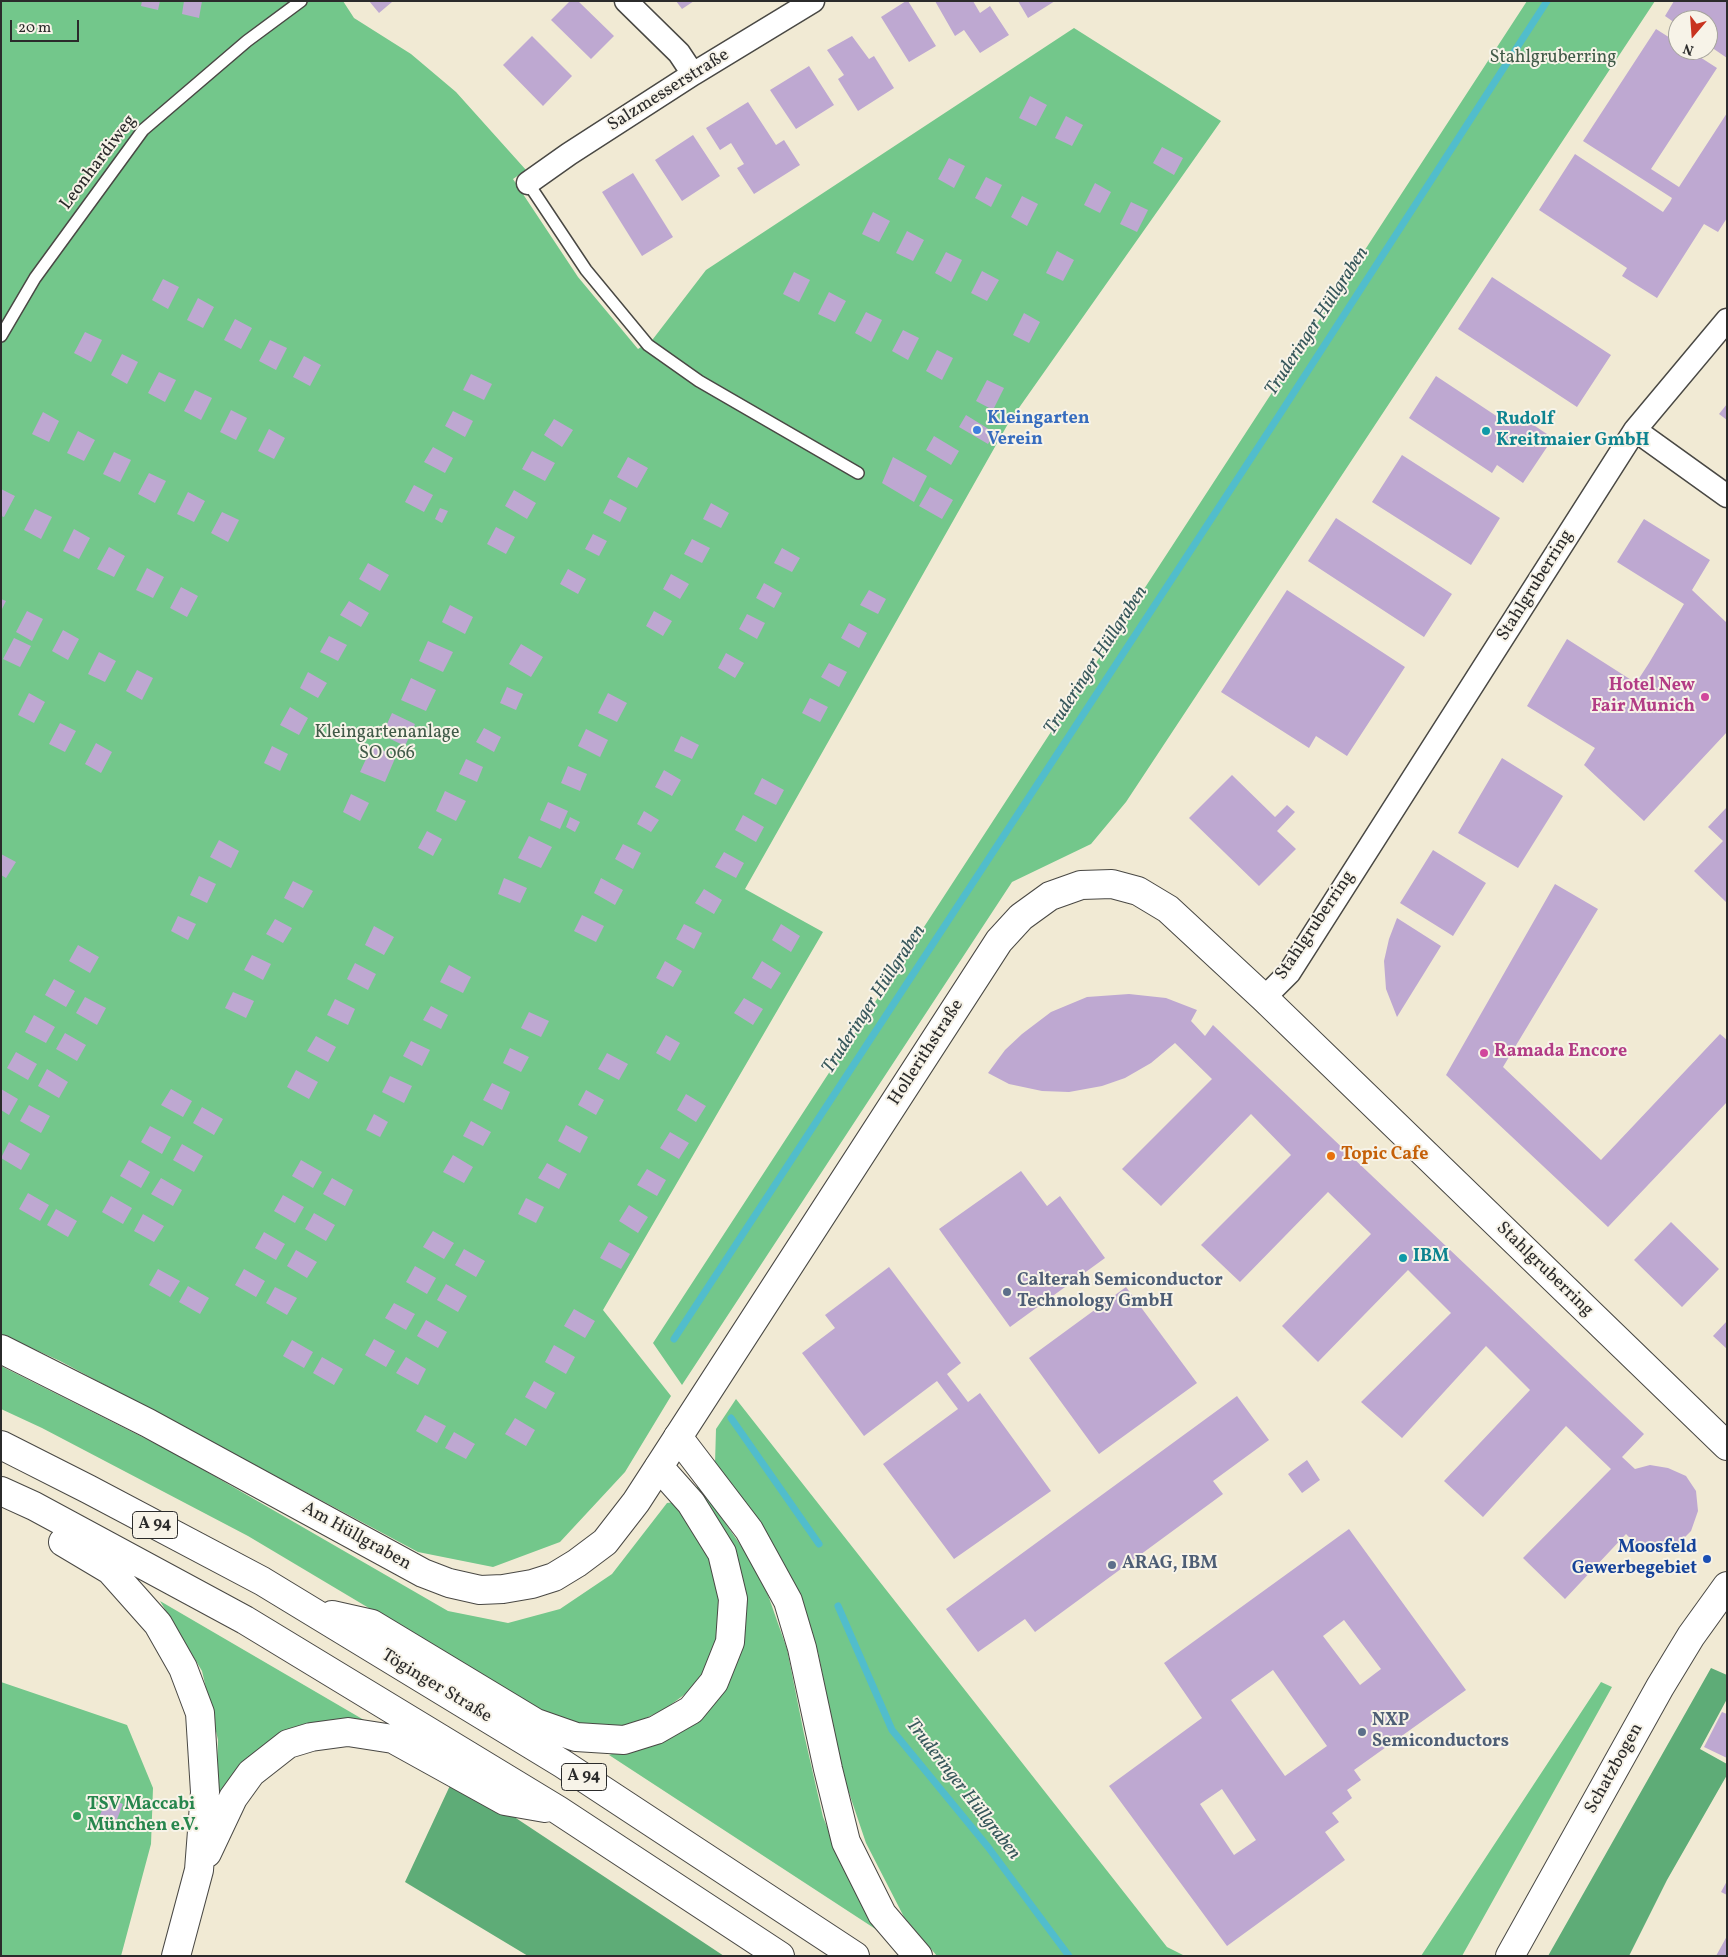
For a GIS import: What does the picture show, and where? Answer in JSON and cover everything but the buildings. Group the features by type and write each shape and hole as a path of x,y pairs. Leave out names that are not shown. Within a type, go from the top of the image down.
{"main road":[{"name":"Hollerithstraße","path":"678,1437 999,942 1021,917 1050,896 1080,885 1112,884 1138,891 1168,909 1264,998"},
{"name":"Stahlgruberring","path":"1264,998 1727,1446"},
{"name":"Am Hüllgraben","path":"1,1349 148,1423 423,1573 449,1583 480,1590 503,1589 532,1584 554,1577 605,1542 636,1502 678,1437"},
{"path":"678,1437 749,1530 788,1601 802,1648 824,1753 846,1842 882,1914 918,1956"},
{"name":"Töginger Straße","path":"1,1445 262,1581 563,1764 855,1956"},
{"path":"307,1609 372,1624 536,1723 576,1737 624,1740 656,1730 690,1710 714,1682 730,1642 733,1599 722,1553 691,1503 659,1467"},
{"name":"A 94","path":"1,1491 34,1506 245,1620 558,1810 780,1956"},
{"path":"34,1506 57,1538 110,1570 158,1624 183,1668 200,1713 205,1792 198,1870 176,1956"},
{"name":"Schatzbogen","path":"1510,1956 1660,1687 1691,1636 1727,1586"},
{"path":"198,1870 233,1798 251,1773 288,1744 311,1737 348,1732 393,1739 505,1801 558,1810"}],"street":[{"path":"626,1 679,53 693,74"},
{"name":"Salzmesserstraße","path":"528,183 569,154 693,74 813,1"},
{"name":"Stahlgruberring","path":"1264,998 1289,973 1635,430 1727,320"},
{"path":"1635,430 1727,496"}],"lane":[{"name":"Leonhardiweg","path":"1,336 36,278 143,130 247,41 301,1"},
{"path":"528,183 586,270 648,345 699,381 858,473"}],"green space":[{"name":"Kleingartenanlage SO 066","path":"1,1 343,1 354,18 411,54 456,92 526,170 513,179 578,277 638,349 653,339 706,270 1074,28 1221,121 1009,422 745,889 823,932 603,1310 671,1396 625,1472 560,1542 493,1567 418,1552 60,1361 1,1334"},
{"name":"Stahlgruberring","path":"1527,1 1655,1 1126,802 1091,844 1012,882 682,1385 653,1343"},
{"path":"1,1366 176,1454 448,1611 508,1623 560,1609 612,1574 667,1503 675,1502 694,1527 717,1576 724,1611 715,1651 696,1686 665,1709 629,1726 577,1729 545,1713 248,1536 42,1428 1,1409"},
{"path":"736,1399 1167,1947 1185,1956 937,1956 904,1917 866,1843 843,1775 818,1652 782,1563 715,1464 716,1429"},
{"path":"699,1485 746,1553 768,1595 787,1649 823,1817 851,1884 877,1930 609,1755 672,1733 710,1707 734,1670 744,1626 745,1588 725,1537 694,1491"},
{"path":"160,1601 364,1720 301,1726 215,1811 218,1740 202,1671"},
{"path":"1711,1668 1727,1675 1727,1699 1700,1749 1727,1764 1727,1775 1667,1880 1629,1956 1548,1956"},
{"name":"TSV Maccabi München e.V.","path":"1,1682 127,1725 153,1788 151,1844 121,1956 1,1956"},
{"path":"1601,1682 1612,1687 1462,1956 1421,1956"},
{"path":"454,1777 724,1956 528,1956 405,1882"}],"waterway":[{"name":"Truderinger Hüllgraben","path":"674,1339 1278,417 1547,1"},
{"name":"Truderinger Hüllgraben","path":"731,1418 819,1544"},
{"name":"Truderinger Hüllgraben","path":"838,1606 892,1730 988,1847 1069,1956"}],"place":[{"name":"Kleingarten Verein","path":"977,430"},
{"name":"Rudolf Kreitmaier GmbH","path":"1486,431"},
{"name":"Hotel New Fair Munich","path":"1705,697"},
{"name":"Ramada Encore","path":"1484,1053"},
{"name":"Topic Cafe","path":"1331,1156"},
{"name":"IBM","path":"1403,1258"},
{"name":"Calterah Semiconductor Technology GmbH","path":"1007,1292"},
{"name":"Moosfeld Gewerbegebiet","path":"1707,1559"},
{"name":"ARAG, IBM","path":"1112,1565"},
{"name":"NXP Semiconductors","path":"1362,1732"},
{"name":"TSV Maccabi München e.V.","path":"77,1816"}]}
